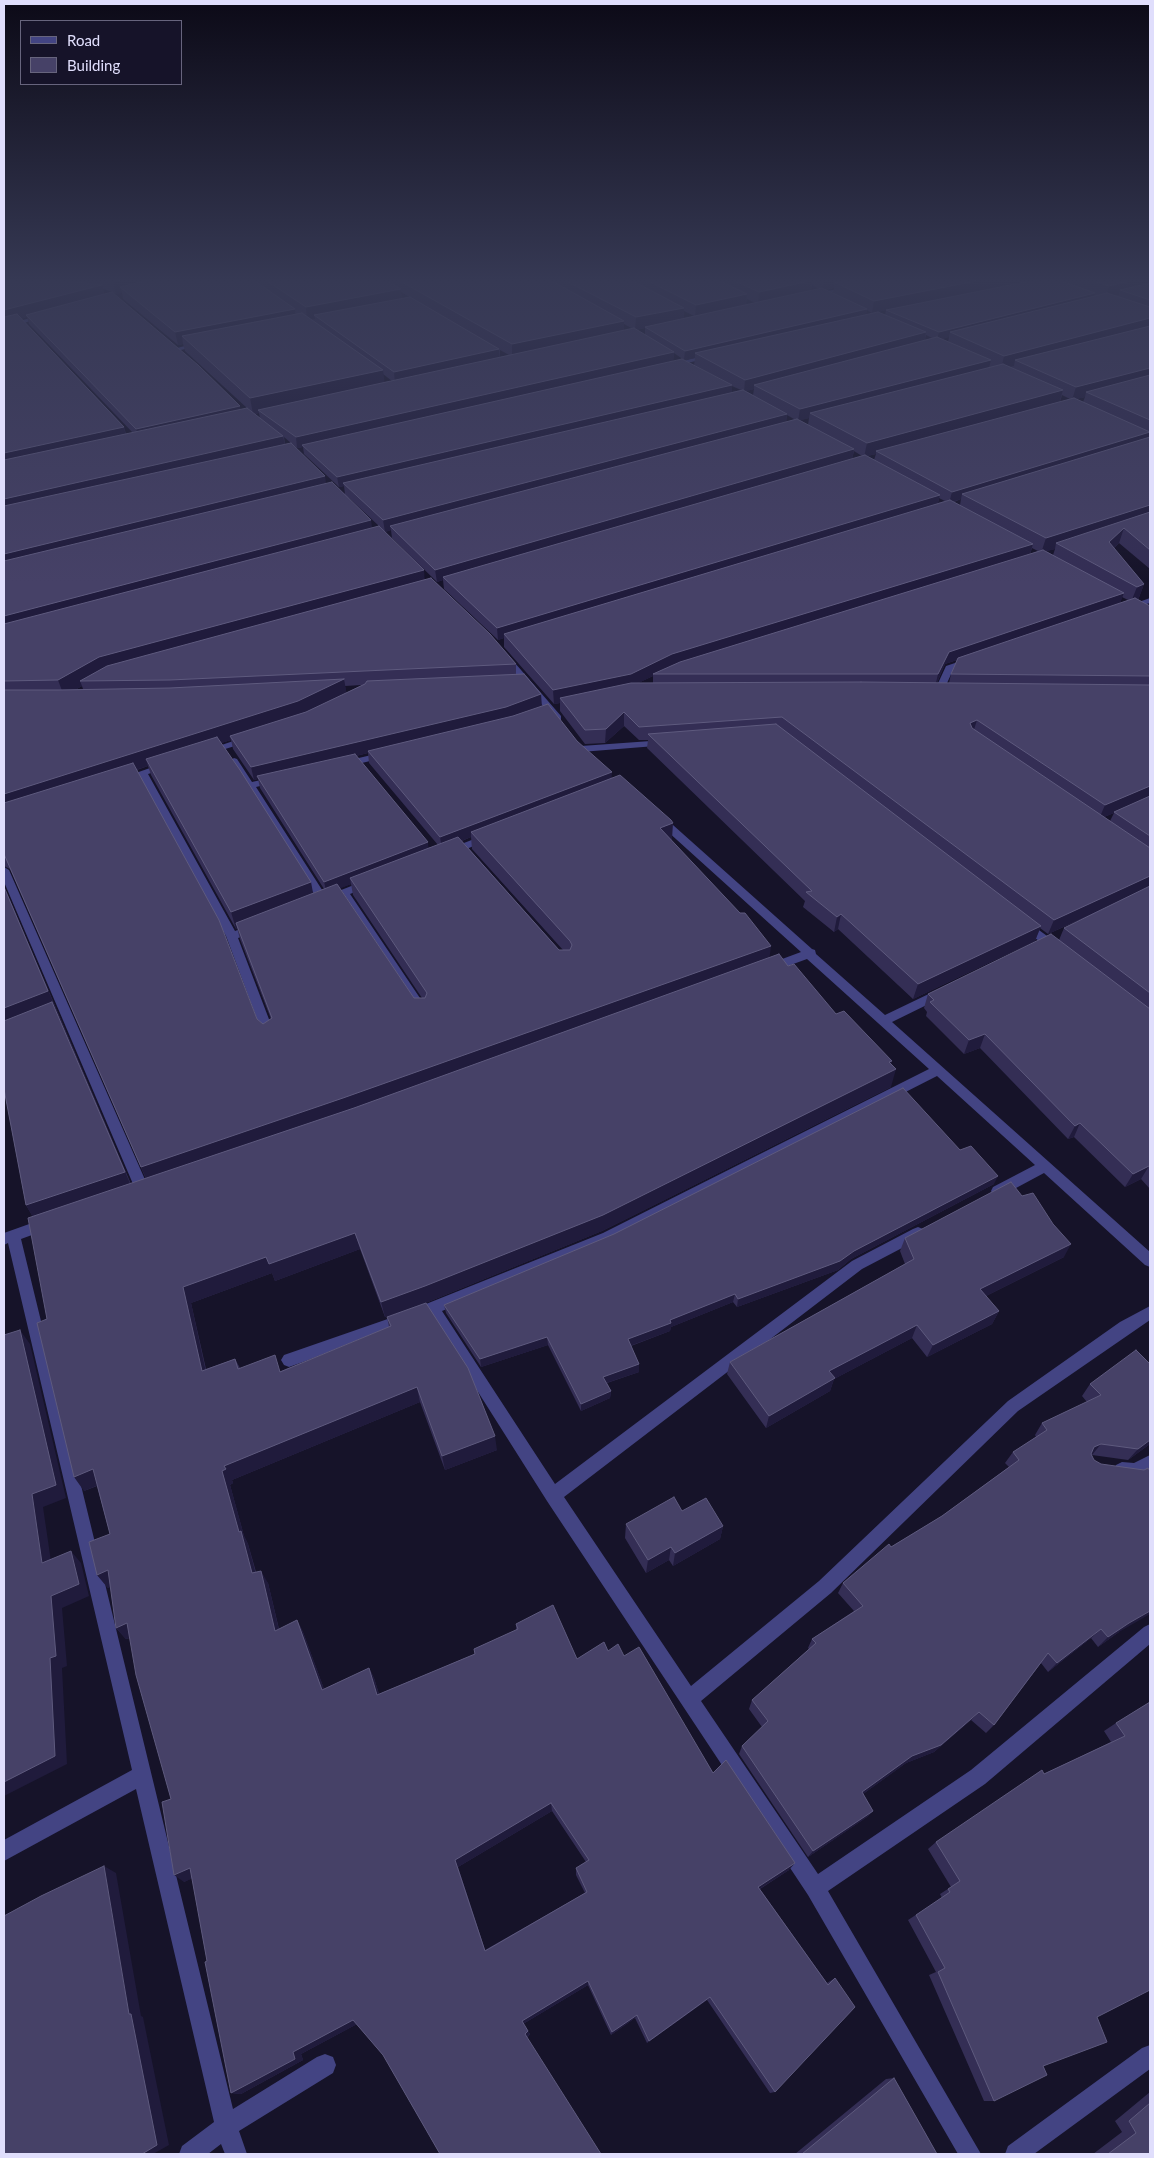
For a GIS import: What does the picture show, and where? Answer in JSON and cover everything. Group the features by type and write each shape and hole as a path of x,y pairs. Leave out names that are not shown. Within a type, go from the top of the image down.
{"street":[{"path":"1128,607 1150,600"},
{"path":"501,652 522,682 550,709 566,729"},
{"path":"940,692 949,668 976,659"},
{"path":"196,756 260,735"},
{"path":"595,761 579,746 679,742"},
{"path":"224,747 250,785 320,902 378,880"},
{"path":"332,767 363,765 398,752"},
{"path":"114,782 178,761"},
{"path":"142,773 232,936 269,1035"},
{"path":"250,785 287,777"},
{"path":"651,811 811,953 1150,1261"},
{"path":"438,856 465,851 498,833"},
{"path":"4,870 61,1012 143,1191"},
{"path":"344,893 422,1010"},
{"path":"1016,918 1063,954"},
{"path":"232,936 260,926"},
{"path":"755,974 811,953"},
{"path":"885,1020 953,987"},
{"path":"289,1360 433,1309 608,1237 939,1070"},
{"path":"985,1198 1045,1166"},
{"path":"60,1220 8,1237 142,1775 226,2126 236,2154"},
{"path":"553,1495 857,1266 934,1225"},
{"path":"433,1309 553,1495 814,1888 970,2154"},
{"path":"689,1699 825,1587 1013,1406 1125,1327 1150,1312"},
{"path":"1107,1468 1135,1471 1150,1463"},
{"path":"814,1888 978,1777 1150,1633"},
{"path":"4,1851 142,1775"},
{"path":"1016,2154 1150,2056"},
{"path":"190,2154 226,2126 324,2065"}],"building":[{"path":"4,382 81,382 124,427 4,453"},
{"path":"90,382 215,382 240,406 136,429"},
{"path":"232,382 327,382 250,398"},
{"path":"388,382 542,382 296,437 258,410"},
{"path":"582,382 726,382 732,385 337,477 302,445"},
{"path":"767,382 906,382 800,409 754,385"},
{"path":"933,382 1044,382 1063,390 867,443 810,413"},
{"path":"1064,382 1097,382 1076,387"},
{"path":"1125,382 1150,382 1150,420 1086,392"},
{"path":"743,390 787,414 383,520 343,483"},
{"path":"1074,398 1150,432 952,492 876,451"},
{"path":"247,408 283,436 4,499 4,460"},
{"path":"797,419 854,449 435,570 390,526"},
{"path":"1150,437 1150,505 1046,538 962,494"},
{"path":"291,443 325,476 4,554 4,506"},
{"path":"865,455 940,495 497,628 443,577"},
{"path":"332,482 371,520 4,616 4,561"},
{"path":"950,500 1033,544 672,654 631,674 553,690 504,634"},
{"path":"1150,512 1150,550 1124,528 1109,542 1144,584 1137,587 1056,543"},
{"path":"379,526 424,570 99,657 58,680 4,681 4,624"},
{"path":"1043,550 1124,593 949,652 938,674 653,674 680,662"},
{"path":"431,578 490,634 516,664 170,680 80,681 107,666"},
{"path":"1135,598 1150,606 1150,676 951,674 958,658"},
{"path":"524,674 541,694 506,707 251,767 230,736 306,712 365,684 367,681"},
{"path":"344,679 298,701 4,794 4,690 170,688"},
{"path":"861,682 1150,685 1150,786 1105,805 977,720 970,723 972,728 1150,848 1150,876 1054,920 782,717 639,727 624,712 606,729 585,730 560,698 631,683"},
{"path":"548,704 577,741 612,772 440,837 368,751 513,716"},
{"path":"776,724 1041,926 918,984 841,914 837,917 806,892 812,891 648,734"},
{"path":"217,737 311,882 231,912 146,759"},
{"path":"355,754 428,842 324,882 257,776"},
{"path":"133,763 219,920 257,1019 263,1024 272,1018 236,923 337,884 414,998 425,998 427,993 350,878 458,837 559,950 570,950 572,945 570,941 471,832 620,775 671,820 673,823 660,828 740,913 745,913 771,946 343,1098 141,1167 4,854 4,803"},
{"path":"1150,796 1150,836 1114,812"},
{"path":"1150,886 1150,993 1064,928"},
{"path":"4,887 48,991 4,1008"},
{"path":"1051,934 1150,1009 1150,1167 1133,1174 1080,1123 1075,1126 985,1034 969,1040 930,1002 934,1000 928,994"},
{"path":"779,954 788,966 794,964 836,1014 844,1011 892,1061 889,1062 896,1069 603,1215 381,1302 355,1233 269,1264 266,1257 183,1287 202,1371 235,1359 238,1369 275,1355 280,1372 391,1326 387,1317 426,1303 468,1368 495,1436 442,1456 417,1387 224,1466 226,1469 222,1471 239,1532 241,1531 252,1573 261,1571 275,1631 297,1620 322,1690 369,1668 377,1695 475,1654 474,1649 518,1629 516,1624 553,1605 577,1659 604,1642 608,1651 618,1644 624,1656 639,1647 713,1773 726,1760 795,1863 758,1887 828,1985 835,1978 855,2007 775,2092 710,1997 649,2041 637,2015 612,2032 588,1981 522,2021 528,2031 525,2034 601,2154 440,2154 383,2055 353,2020 293,2052 295,2059 231,2093 205,1962 207,1961 190,1868 174,1875 162,1802 171,1799 136,1675 127,1623 116,1628 108,1570 97,1575 89,1542 110,1534 93,1469 74,1477 37,1323 47,1319 28,1218 354,1108","holes":["551,1803 589,1860 576,1868 587,1892 485,1951 455,1860"]},
{"path":"52,1002 125,1172 26,1205 4,1089 4,1021"},
{"path":"903,1088 960,1150 971,1146 998,1176 854,1251 840,1261 738,1299 735,1294 670,1320 671,1323 628,1339 639,1364 603,1377 611,1391 581,1404 547,1337 480,1359 444,1305 614,1234"},
{"path":"1011,1182 1022,1196 1033,1193 1053,1224 1071,1244 980,1289 999,1311 933,1345 917,1325 829,1371 835,1378 769,1416 730,1362 914,1259 905,1238"},
{"path":"20,1330 56,1485 32,1494 42,1563 71,1551 79,1584 51,1596 56,1656 50,1658 55,1756 4,1782 4,1335"},
{"path":"1136,1350 1150,1364 1150,1440 1138,1449 1101,1444 1094,1447 1091,1454 1094,1460 1101,1464 1144,1470 1148,1468 1150,1471 1150,1611 1108,1637 1101,1629 1057,1663 1048,1653 994,1725 979,1712 941,1745 912,1756 862,1792 873,1811 813,1851 742,1746 768,1721 752,1700 816,1643 812,1639 863,1606 843,1583 889,1544 891,1547 942,1516 1019,1460 1013,1452 1047,1430 1042,1423 1101,1395 1090,1384"},
{"path":"674,1497 682,1511 706,1498 723,1526 675,1553 671,1547 648,1560 626,1524"},
{"path":"1150,1702 1150,1990 1097,2017 1107,2042 1043,2066 1047,2075 994,2101 938,1972 945,1968 916,1915 950,1892 948,1889 960,1881 936,1842 1042,1770 1044,1774 1125,1736 1116,1723"},
{"path":"104,1866 129,2014 131,2014 157,2145 142,2154 4,2154 4,1916"},
{"path":"894,2078 937,2154 802,2154"},
{"path":"1150,2103 1150,2154 1108,2154 1136,2133 1129,2121"}]}
